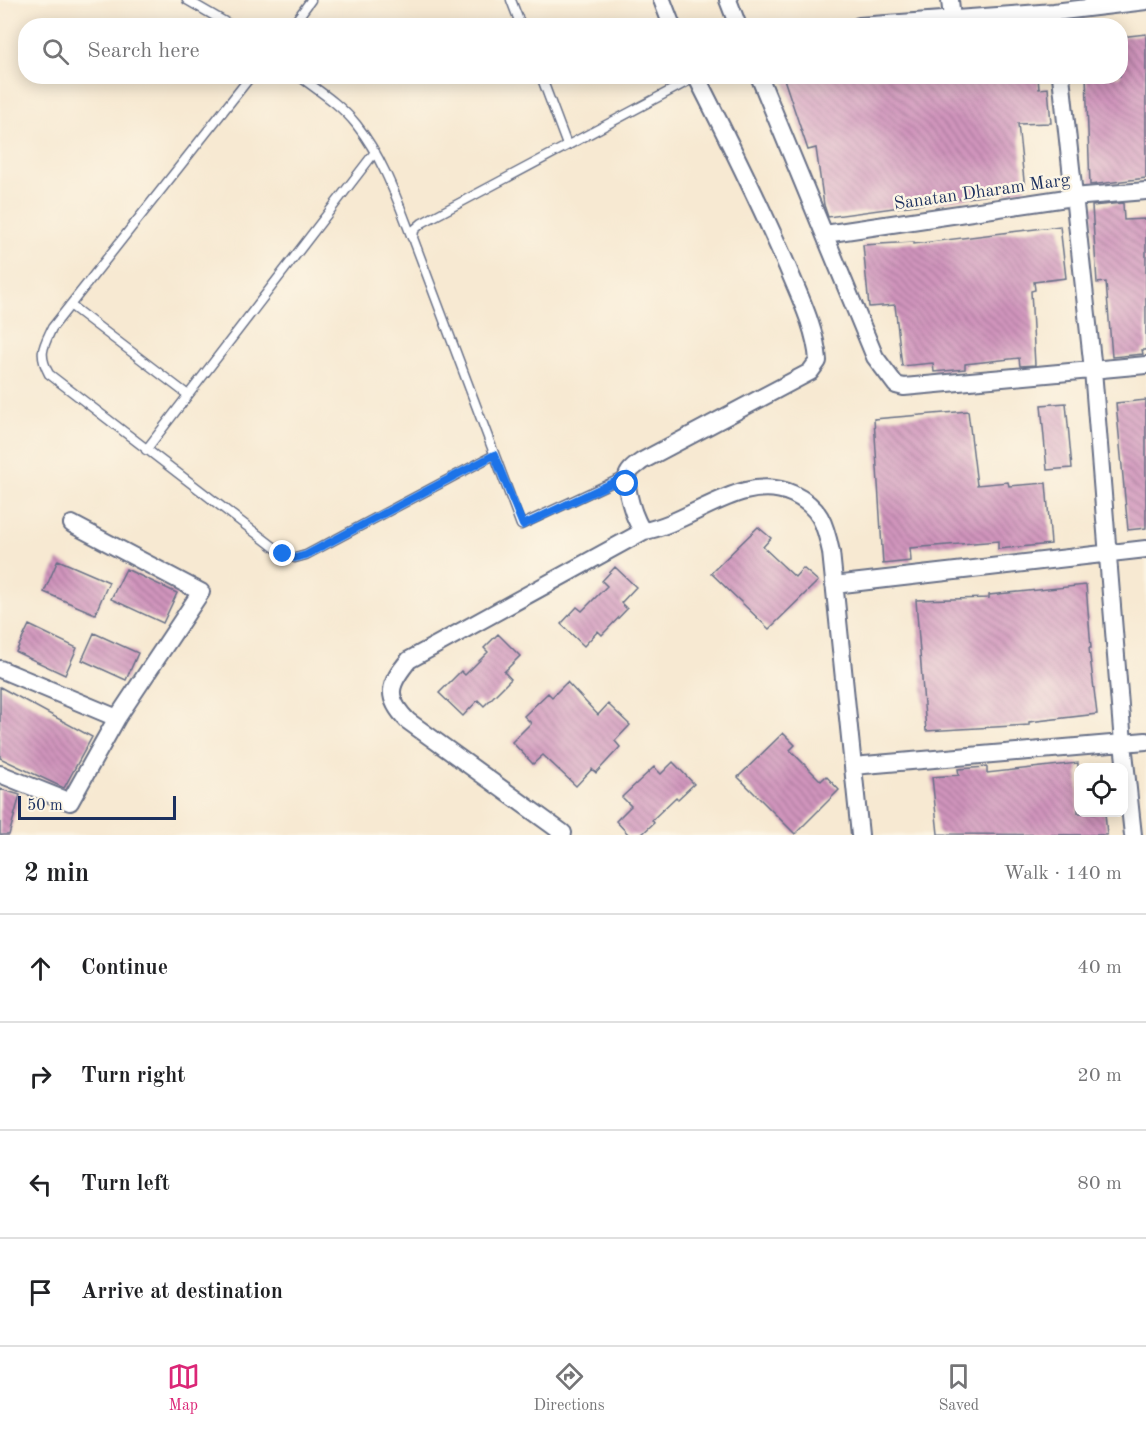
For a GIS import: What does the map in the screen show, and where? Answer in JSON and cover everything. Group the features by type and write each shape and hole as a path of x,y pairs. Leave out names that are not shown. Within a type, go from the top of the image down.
{"street":[{"path":"662,0 669,18"},
{"path":"728,0 735,18"},
{"path":"950,0 952,18"},
{"path":"967,18 1054,12 1146,1"},
{"path":"644,531 637,521 627,476 642,461 810,372 818,361 811,329 798,293 735,153 700,84"},
{"path":"762,84 875,357 896,385 904,387 1146,366"},
{"path":"1062,84 1093,370 1123,743 1133,835"},
{"name":"Sanatan Dharam Marg","path":"825,234 1073,197 1146,191"},
{"path":"562,833 408,722 395,709 391,691 396,676 409,660 644,531 751,490 768,488 785,490 808,501 821,518 831,552 860,835"},
{"path":"0,774 70,802 117,718 201,592 72,524"},
{"path":"834,585 1109,551 1146,549"},
{"path":"0,669 117,718"},
{"path":"853,766 1146,741"}],"lane":[{"path":"187,0 218,18"},
{"path":"298,18 311,0"},
{"path":"511,0 518,18"},
{"path":"246,84 52,328 44,346 42,361 49,374 283,554 295,558 306,555 494,455"},
{"path":"309,84 356,123 375,152 412,238 523,525 627,476"},
{"path":"544,84 567,145"},
{"path":"412,238 414,230 422,223 683,84"},
{"path":"146,450 375,152"},
{"path":"70,305 188,396"}],"building":[{"path":"1146,34 1146,178 1090,185 1086,84 1128,84 1128,36"},
{"path":"786,84 1039,84 1039,89 1048,88 1051,123 1018,124 1025,190 828,217 824,205 816,148 808,150"},
{"path":"1123,203 1124,220 1146,219 1146,350 1142,350 1143,354 1112,357 1106,282 1097,283 1092,206"},
{"path":"1060,226 1066,278 1034,282 1035,290 1031,291 1035,365 1020,366 1019,358 965,364 965,369 934,372 933,363 902,366 895,305 869,307 863,245 914,242 914,244"},
{"path":"1146,400 1146,528 1128,530 1116,403"},
{"path":"1066,403 1072,468 1047,470 1041,405"},
{"path":"968,411 977,485 1008,482 1009,486 1046,483 1051,544 998,549 998,541 910,548 911,561 883,564 874,419"},
{"path":"758,527 771,538 763,547 795,577 803,568 818,581 769,629 711,573"},
{"path":"58,560 109,582 95,614 44,592"},
{"path":"615,567 636,587 621,603 627,609 602,635 598,631 584,646 561,624 577,607 582,611 607,586 602,581"},
{"path":"126,569 177,593 163,623 111,599"},
{"path":"1086,585 1091,648 1089,648 1097,714 1029,722 1029,725 926,731 916,600 989,598 989,595"},
{"path":"29,625 77,648 65,675 16,652"},
{"path":"94,633 138,653 126,680 82,660"},
{"path":"498,634 520,656 504,672 511,679 484,706 478,700 463,716 439,693 461,671 465,675 488,652 484,648"},
{"path":"567,682 598,715 608,704 630,725 615,741 620,747 596,773 592,769 576,786 543,755 533,764 512,742 531,723 524,716 548,693 552,697"},
{"path":"0,687 92,737 64,788 0,758"},
{"path":"783,733 795,745 790,750 821,781 826,776 839,790 795,834 738,777"},
{"path":"673,762 694,784 678,799 676,797 652,820 654,823 641,835 629,835 616,821 631,806 622,797 654,767 661,774"},
{"path":"1074,763 1074,817 1105,817 1107,835 938,834 932,777 959,775 958,769 987,767 987,773"},
{"path":"0,789 20,795 9,835 0,835"}],"route":[{"path":"283,554 295,558 306,555 494,455 521,525 627,476 626,484"}]}
